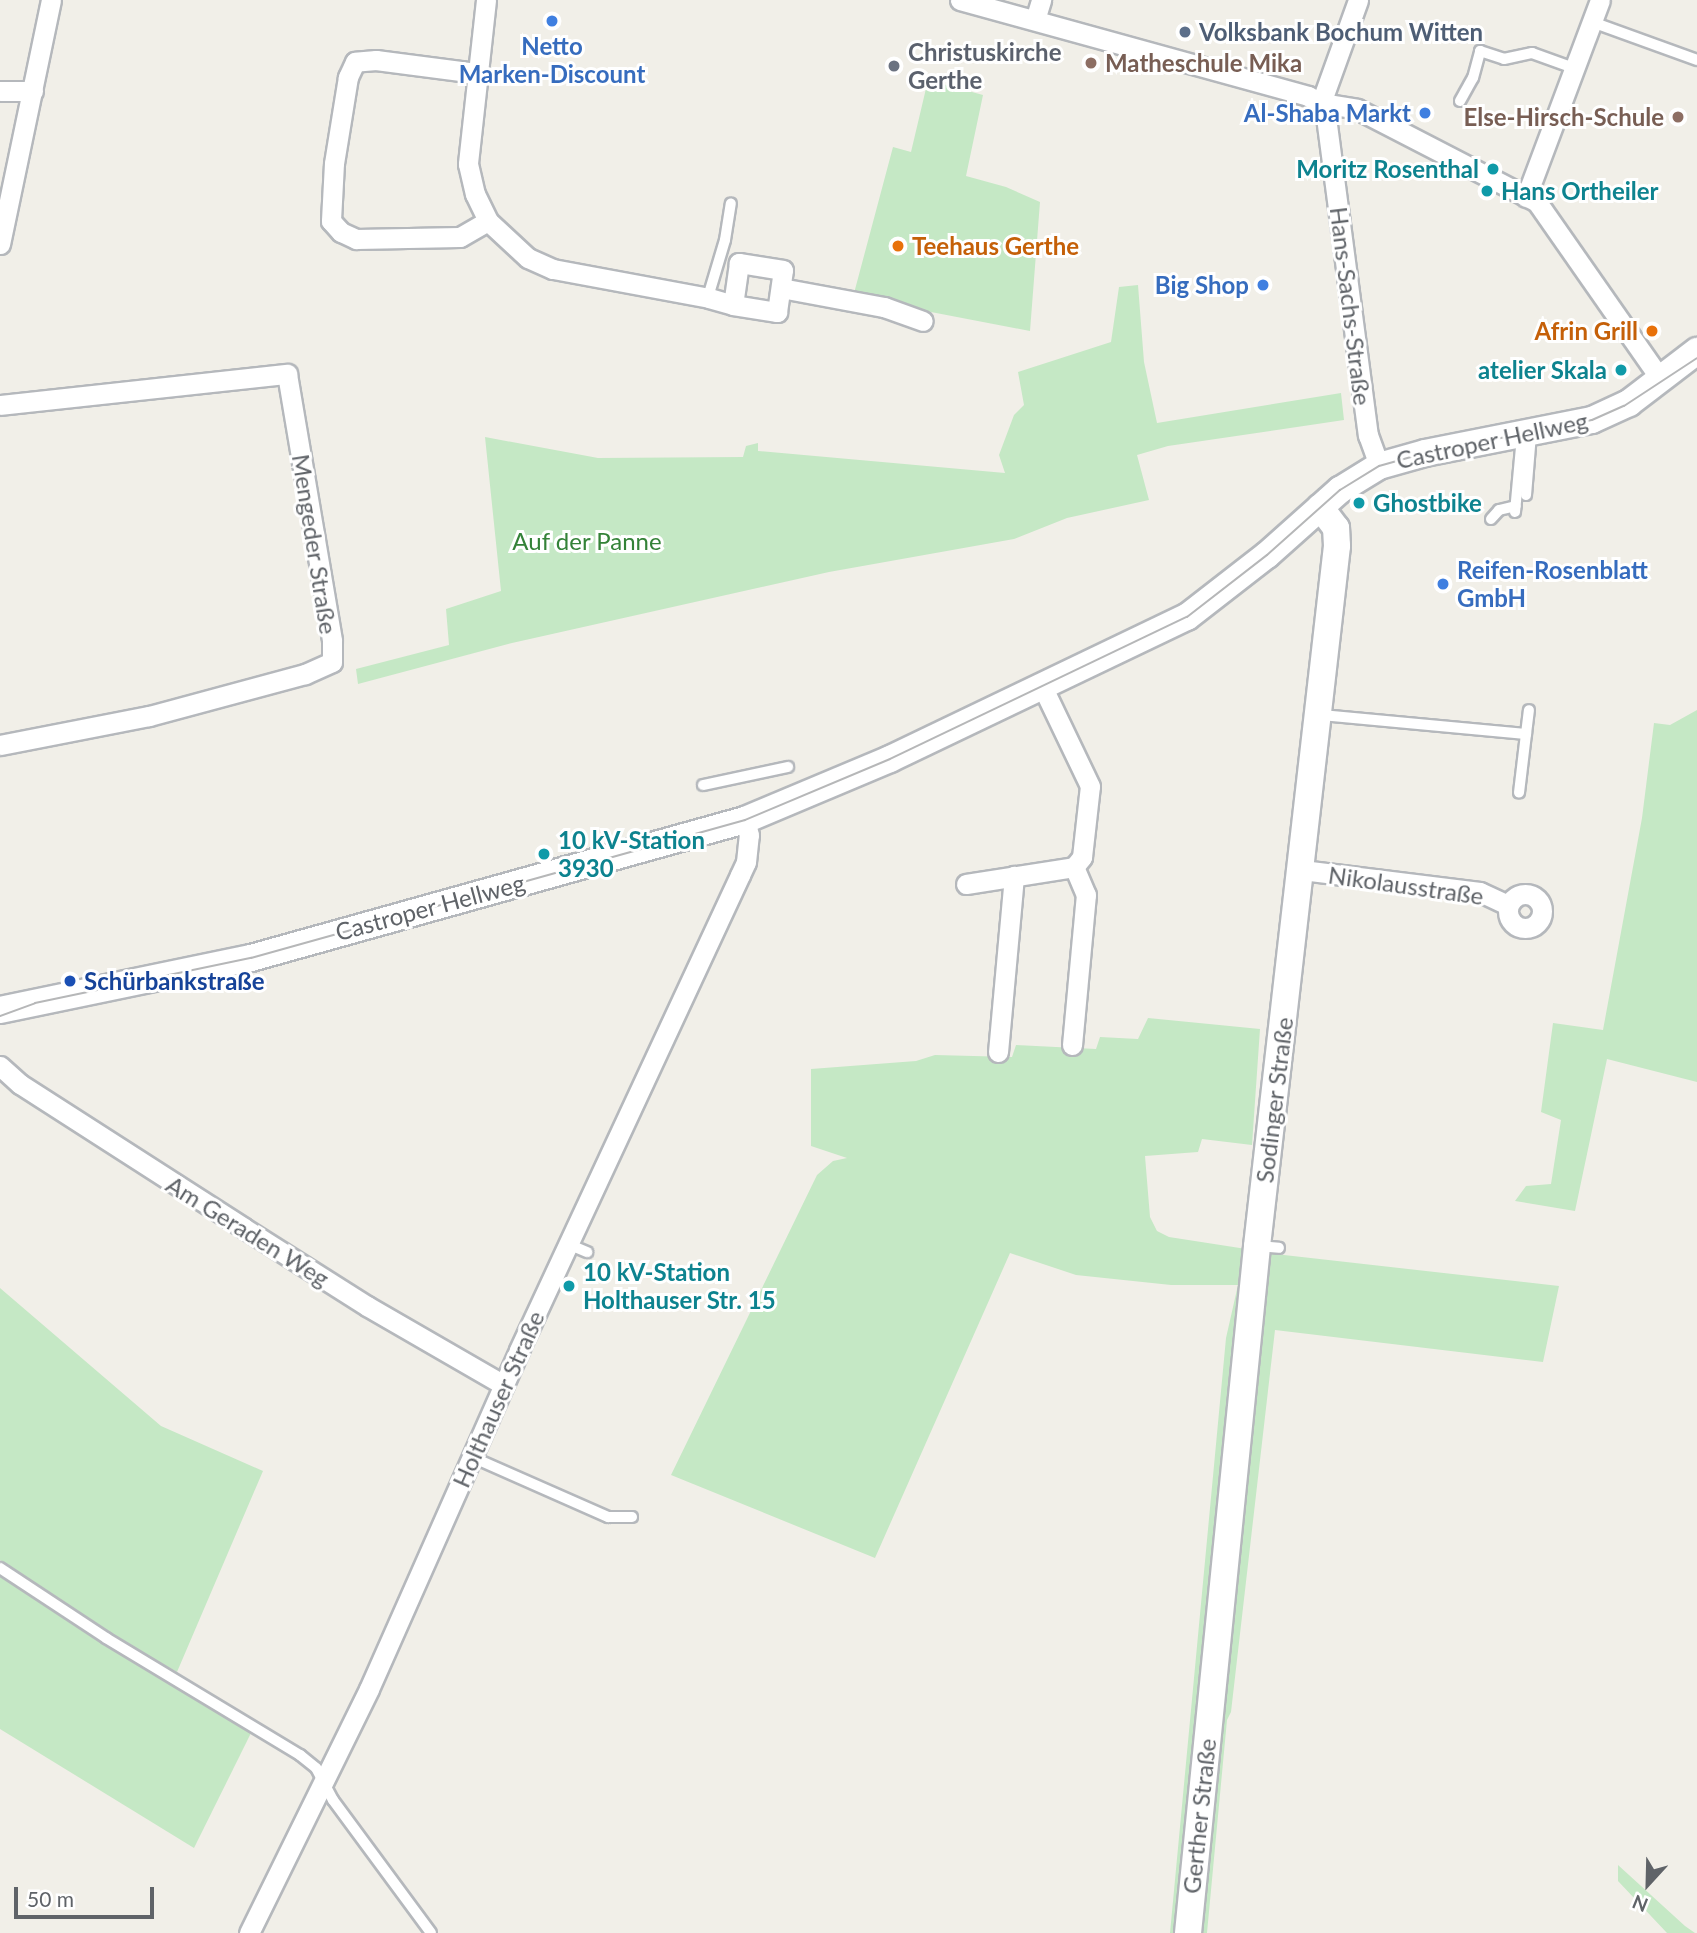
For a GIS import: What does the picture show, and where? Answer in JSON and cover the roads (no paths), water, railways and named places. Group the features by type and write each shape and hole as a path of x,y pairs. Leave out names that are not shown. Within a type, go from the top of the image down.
{"main road":[{"name":"Castroper Hellweg","path":"0,1010 251,958 745,820 846,779 1186,618 1267,555 1320,507 1379,466 1425,453 1572,426 1610,413 1661,380 1696,353"},
{"name":"Sodinger Straße","path":"1210,1698 1268,1247 1302,870 1338,537 1331,519 1320,507"},
{"name":"Gerther Straße","path":"1188,1933 1210,1698"}],"street":[{"path":"0,244 51,0"},
{"path":"486,0 468,164 475,194 488,221 528,258 553,269 733,305 777,312 783,270 739,263 733,305"},
{"path":"960,0 1308,96 1321,103 1357,109 1526,197 1545,211 1602,298 1661,380"},
{"path":"1035,20 1041,0"},
{"path":"1321,103 1358,0"},
{"path":"1526,197 1600,0"},
{"path":"476,73 376,60 355,62 348,77 336,150 331,221 341,232 356,239 460,237 488,221"},
{"path":"0,91 33,91"},
{"name":"Hans-Sachs-Straße","path":"1321,103 1326,117 1368,435 1379,466"},
{"path":"781,288 884,307 923,321"},
{"name":"Mengeder Straße","path":"0,405 287,374 332,641 332,662 305,674 149,716 0,745"},
{"path":"966,884 1074,867 1082,857 1090,786 1043,688"},
{"name":"Holthauser Straße","path":"249,1933 323,1785 568,1244 746,862 749,835 745,820"},
{"path":"1072,1045 1086,895 1074,867"},
{"name":"Nikolausstraße","path":"1302,870 1480,892 1508,905"},
{"path":"998,1052 1014,876"},
{"name":"Am Geraden Weg","path":"0,1066 20,1084 367,1306 504,1385"}],"lane":[{"path":"1592,22 1697,60"},
{"path":"1460,101 1473,78 1480,51 1504,59 1532,53 1574,68"},
{"path":"708,298 725,240 731,204"},
{"path":"1526,495 1527,435"},
{"path":"1491,519 1499,510 1515,509 1527,435"},
{"path":"1519,793 1529,710"},
{"path":"1320,715 1526,734"},
{"path":"703,785 788,767"},
{"path":"568,1244 587,1252"},
{"path":"472,1457 608,1517 632,1517"},
{"path":"0,1568 106,1638 300,1755 316,1768 323,1785 431,1933"}],"tram line":[{"path":"0,1016 35,1003 251,958 745,820 890,759 1187,617 1267,555 1340,490 1379,466 1425,453 1592,420 1624,406 1697,358"}],"place":[{"name":"Netto Marken-Discount","path":"552,21"},
{"name":"Volksbank Bochum Witten","path":"1185,32"},
{"name":"Matheschule Mika","path":"1091,63"},
{"name":"Christuskirche Gerthe","path":"894,66"},
{"name":"Al-Shaba Markt","path":"1425,113"},
{"name":"Else-Hirsch-Schule","path":"1678,117"},
{"name":"Moritz Rosenthal","path":"1493,169"},
{"name":"Hans Ortheiler","path":"1487,191"},
{"name":"Teehaus Gerthe","path":"898,246"},
{"name":"Big Shop","path":"1263,285"},
{"name":"Afrin Grill","path":"1652,331"},
{"name":"atelier Skala","path":"1621,370"},
{"name":"Ghostbike","path":"1359,503"},
{"name":"Reifen-Rosenblatt GmbH","path":"1443,584"},
{"name":"10 kV-Station 3930","path":"544,854"},
{"name":"Schürbankstraße","path":"70,981"},
{"name":"10 kV-Station Holthauser Str. 15","path":"569,1286"}],"park label":[{"name":"Auf der Panne","path":"587,541"}]}
